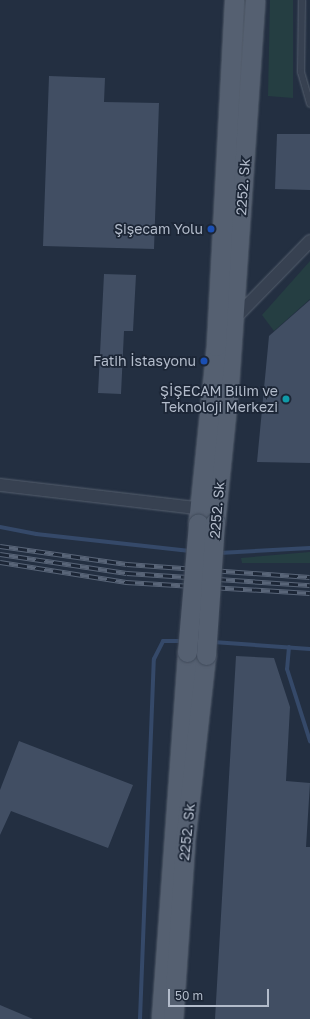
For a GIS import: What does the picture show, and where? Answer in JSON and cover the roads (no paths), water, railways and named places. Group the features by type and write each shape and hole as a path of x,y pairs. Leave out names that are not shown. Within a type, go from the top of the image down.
{"main road":[{"name":"2252. Sk","path":"173,1019 185,841 206,655 207,516 234,0"},
{"name":"2252. Sk","path":"161,1019 187,652 234,319 254,0"}],"street":[{"path":"234,319 310,241"},
{"path":"0,485 207,516"}],"lane":[{"path":"302,0 301,72 310,104"}],"waterway":[{"path":"0,527 36,534 190,551"},
{"path":"219,553 310,548"},
{"path":"140,1019 154,659 163,641 182,641"},
{"path":"213,642 310,649"},
{"path":"289,647 287,669 310,741"}],"railway":[{"path":"0,546 127,564 310,577"},
{"path":"0,554 127,573 310,585"},
{"path":"0,562 126,582 310,593"}],"place":[{"name":"Şişecam Yolu","path":"211,229"},
{"name":"Fatih İstasyonu","path":"204,361"},
{"name":"ŞİŞECAM Bilim ve Teknoloji Merkezi","path":"286,399"}]}
